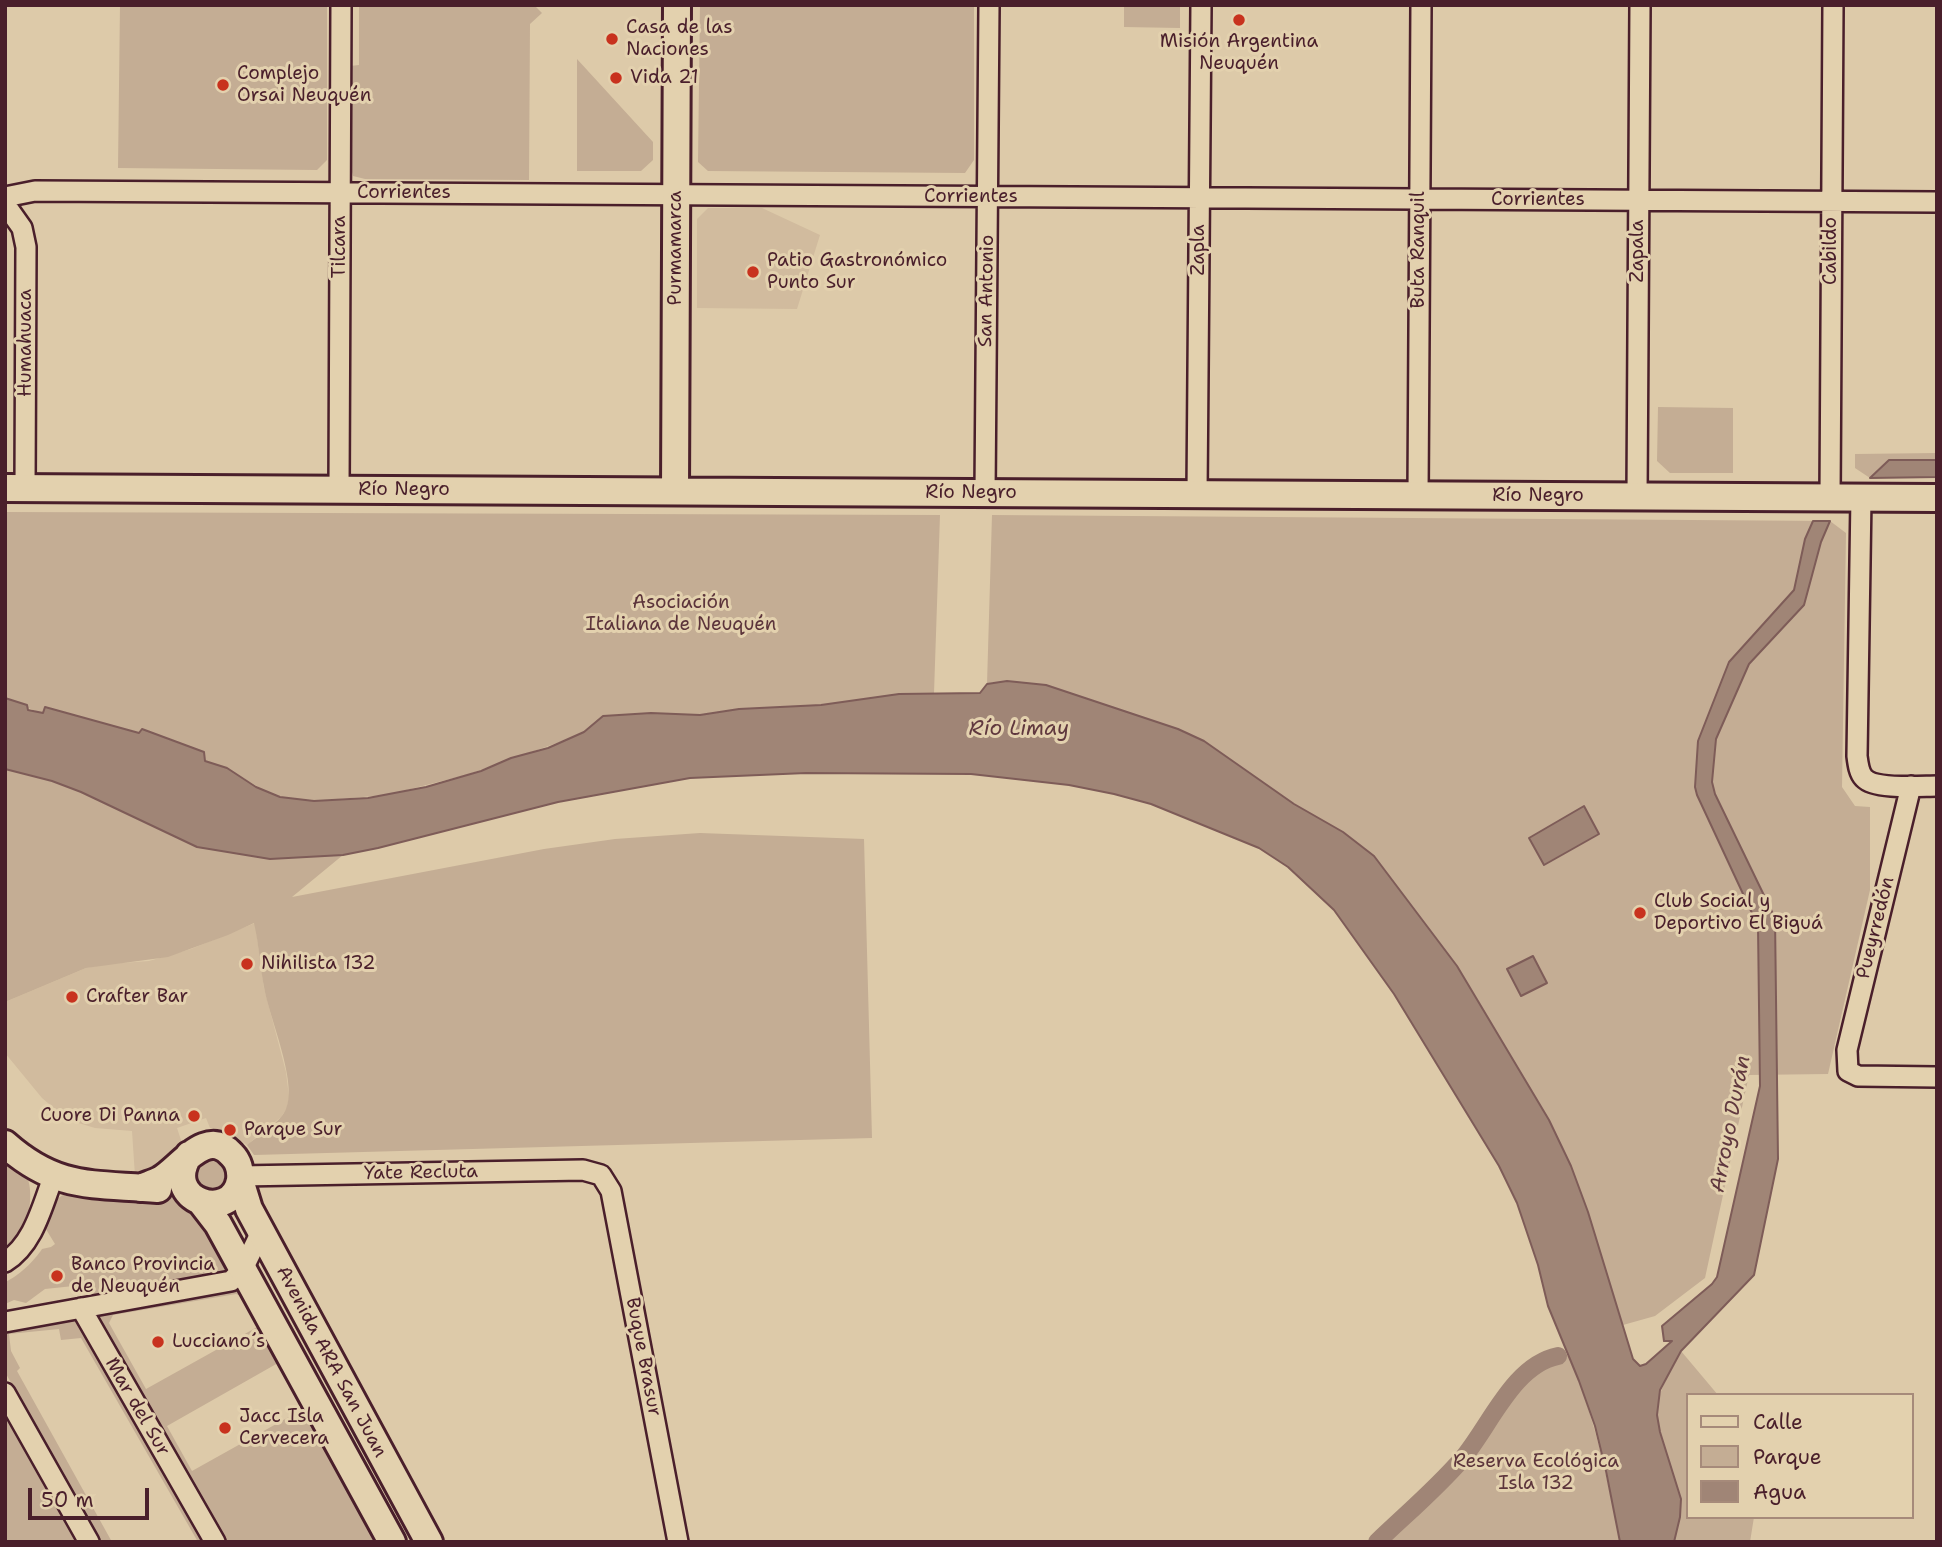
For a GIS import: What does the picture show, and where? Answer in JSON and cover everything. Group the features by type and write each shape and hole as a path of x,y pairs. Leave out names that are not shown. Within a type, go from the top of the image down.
{"street":[{"name":"Tilcara","path":"339,489 341,5"},
{"name":"Purmamarca","path":"675,491 677,5"},
{"name":"San Antonio","path":"985,493 989,5"},
{"name":"Zapla","path":"1197,494 1201,5"},
{"name":"Buta Ranquil","path":"1418,495 1421,5"},
{"name":"Zapala","path":"1637,496 1640,5"},
{"name":"Cabildo","path":"1830,497 1833,5"},
{"name":"Corrientes","path":"5,197 34,191 1937,202"},
{"name":"Humahuaca","path":"5,204 22,228 26,247 15,488"},
{"name":"Río Negro","path":"15,488 1937,498"},
{"path":"1861,497 1857,757 1860,772 1864,778 1877,785 1937,786"},
{"name":"Pueyrredón","path":"1910,786 1847,1051 1848,1071 1858,1076 1937,1077"},
{"path":"5,1144 26,1160 54,1175 89,1185 166,1190 197,1200 218,1203 232,1195 240,1178 238,1163 234,1156 220,1147 204,1146 160,1180 140,1188"},
{"path":"189,1155 182,1173 183,1182 197,1200"},
{"name":"Yate Recluta","path":"240,1178 583,1170 601,1175"},
{"path":"5,1262 17,1254 29,1237 54,1175"},
{"name":"Buque Brasur","path":"601,1175 611,1191 678,1542"},
{"name":"Avenida ARA San Juan","path":"240,1178 246,1203 261,1232 429,1542"},
{"name":"Avenida ARA San Juan","path":"197,1200 215,1219 392,1542"},
{"path":"5,1322 226,1282 236,1278 243,1269 261,1232"},
{"name":"Mar del Sur","path":"81,1308 215,1542"},
{"path":"5,1393 89,1542"}],"shaded area":[{"name":"Patio Gastronómico Punto Sur","path":"708,208 762,208 820,235 797,309 697,308 697,219"},
{"path":"255,923 264,988 286,1072 289,1097 287,1108 281,1117 247,1145 228,1131 210,1128 206,1118 177,1128 183,1146 168,1165 135,1176 132,1131 95,1128 72,1121 42,1098 5,1053 5,1002 86,968 149,961 191,949"}],"green space":[{"name":"Complejo Orsai Neuquén","path":"120,5 327,5 327,160 317,170 118,168"},
{"path":"359,5 534,5 542,13 530,24 529,180 365,179 353,176 350,164 350,66 359,65"},
{"path":"700,5 974,5 974,160 965,173 708,171 698,162"},
{"path":"1124,5 1180,5 1180,28 1124,27"},
{"path":"577,59 653,142 653,160 641,171 577,171"},
{"path":"1658,407 1733,408 1733,473 1670,473 1657,461"},
{"path":"1937,453 1937,460 1889,460 1870,478 1855,468 1855,454"},
{"name":"Asociación Italiana de Neuquén","path":"5,512 940,515 934,693 899,694 821,705 739,709 700,715 651,713 603,716 574,737 466,775 387,795 314,801 289,799 268,793 227,768 205,761 141,730 139,733 45,708 43,713 5,698"},
{"name":"Club Social y Deportivo El Biguá","path":"992,515 1830,521 1846,533 1842,787 1855,806 1870,807 1870,890 1828,1074 1749,1075 1705,1278 1655,1316 1623,1325 1579,1187 1549,1120 1457,966 1373,856 1343,832 1294,804 1204,742 1178,729 1046,685 993,682 987,684"},
{"path":"5,769 52,781 81,792 197,847 270,859 343,855 292,897 544,849 615,839 700,833 864,839 872,1138 254,1155 247,1145 279,1119 286,1109 289,1097 286,1066 264,987 254,923 168,957 86,968 5,1002"},
{"path":"5,1156 24,1172 30,1196 23,1228 5,1251"},
{"path":"215,1157 229,1169 226,1186 211,1193 196,1185 196,1168 199,1163"},
{"path":"68,1193 167,1196 185,1202 199,1212 230,1271 91,1297 83,1285 45,1289 26,1303 14,1300 5,1304 5,1282 26,1268 42,1249 55,1244 44,1226 55,1202"},
{"path":"243,1288 383,1542 225,1542 93,1313","holes":["236,1294 243,1297 259,1326 146,1389 109,1323 113,1315","278,1363 303,1409 192,1471 167,1426"]},
{"path":"76,1318 207,1542 198,1542 81,1338 61,1340 59,1329 9,1334 11,1351 20,1368 17,1371 112,1542 100,1542 5,1372 5,1330"},
{"path":"1681,1351 1716,1393 1686,1393 1686,1519 1754,1519 1750,1542 1674,1542 1677,1524 1657,1415 1662,1389"},
{"name":"Reserva Ecológica Isla 132","path":"1568,1356 1593,1424 1620,1542 1377,1542 1462,1459 1508,1393 1532,1367 1550,1358"},
{"path":"5,1414 78,1542 5,1542"}],"water":[{"path":"1889,460 1937,460 1937,477 1870,478"},
{"name":"Río Limay","path":"1813,521 1830,521 1821,542 1804,605 1749,664 1716,739 1712,782 1715,794 1775,918 1778,1159 1754,1275 1681,1351 1660,1390 1657,1415 1660,1432 1681,1499 1674,1542 1620,1542 1595,1426 1548,1306 1538,1265 1517,1203 1499,1166 1394,994 1334,910 1288,867 1259,848 1151,804 1069,785 971,774 806,773 690,778 558,802 343,855 270,859 197,847 81,792 52,781 5,769 5,698 27,705 28,710 43,713 45,707 139,733 142,729 204,752 205,761 227,768 256,787 280,797 314,801 368,798 426,787 481,771 511,758 548,748 584,732 603,716 651,713 700,715 739,709 821,705 899,694 980,693 987,684 1007,681 1046,685 1178,729 1204,741 1294,804 1343,832 1374,856 1457,966 1549,1120 1571,1166 1588,1212 1633,1359 1640,1366 1646,1364 1672,1341 1664,1341 1662,1326 1717,1277 1760,1086 1758,926 1697,795 1695,787 1698,741 1729,662 1794,590 1805,539"},
{"path":"1584,806 1599,834 1544,865 1529,838"},
{"path":"1533,956 1547,983 1521,996 1507,969"}],"waterway":[{"name":"Arroyo Durán","path":"1377,1542 1462,1459 1515,1384 1528,1371 1558,1356"}],"place":[{"name":"Misión Argentina Neuquén","path":"1239,20"},
{"name":"Casa de las Naciones","path":"612,39"},
{"name":"Vida 21","path":"616,78"},
{"name":"Complejo Orsai Neuquén","path":"223,85"},
{"name":"Patio Gastronómico Punto Sur","path":"753,272"},
{"name":"Club Social y Deportivo El Biguá","path":"1640,913"},
{"name":"Nihilista 132","path":"247,964"},
{"name":"Crafter Bar","path":"72,997"},
{"name":"Cuore Di Panna","path":"194,1116"},
{"name":"Parque Sur","path":"230,1130"},
{"name":"Banco Provincia de Neuquén","path":"57,1276"},
{"name":"Lucciano´s","path":"158,1342"},
{"name":"Jacc Isla Cervecera","path":"225,1428"}]}
